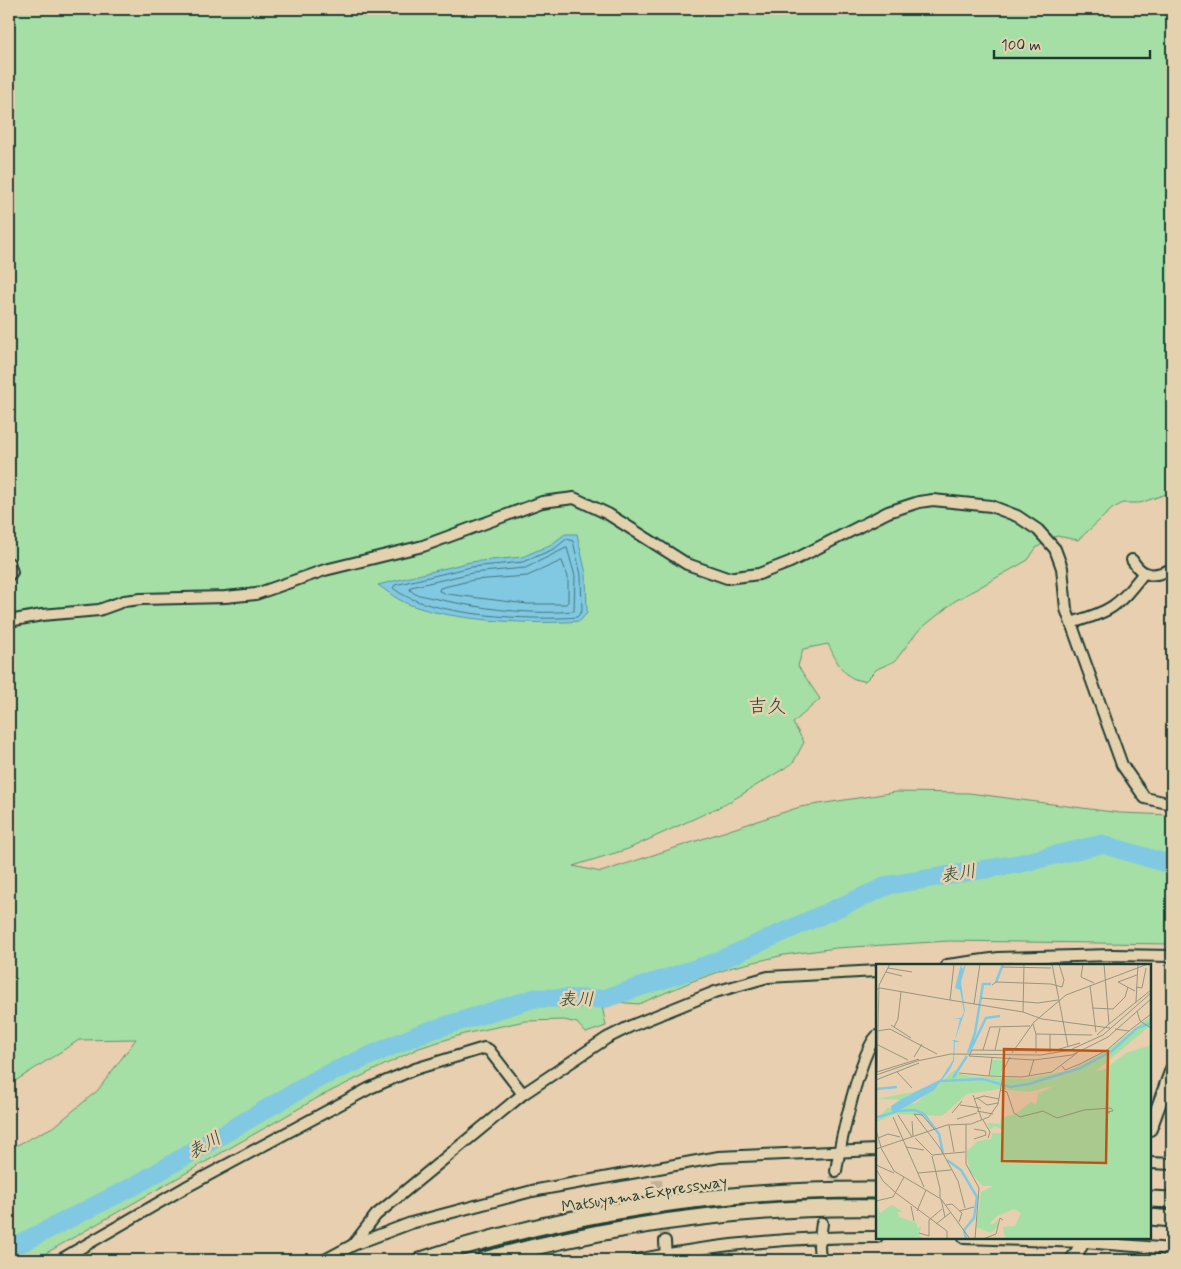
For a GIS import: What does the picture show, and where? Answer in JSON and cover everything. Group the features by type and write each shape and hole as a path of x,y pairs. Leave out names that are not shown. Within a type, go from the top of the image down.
{"highway":[{"name":"Matsuyama Expressway","path":"421,1260 510,1234 594,1216 670,1204 758,1194 876,1190"},
{"path":"1151,1199 1172,1200"},
{"name":"Matsuyama Expressway","path":"484,1260 597,1233 671,1221 760,1212 876,1208"},
{"path":"1151,1217 1172,1219"}],"main road":[{"path":"1151,1126 1172,1069"},
{"path":"1072,1260 1085,1240"}],"street":[{"path":"9,621 42,615 99,610 124,601 141,599 225,597 256,594 325,570 423,546 542,502 574,498 608,514 687,564 727,578 759,574 790,562 888,512 919,502 933,500 991,506 1018,516 1038,530 1055,549 1062,568 1066,608 1122,765 1145,798 1172,804"},
{"path":"1132,560 1143,574 1151,576 1172,568"},
{"path":"9,563 12,572 9,576"},
{"path":"1072,623 1113,608 1121,602 1143,574"},
{"path":"954,964 999,958 1112,955 1172,956"},
{"path":"353,1245 376,1215 523,1094 599,1044 631,1026 715,992 768,977 876,971"},
{"path":"836,1171 839,1150 864,1060 871,1042 876,1037"},
{"path":"66,1259 317,1115 370,1088 415,1069 484,1048 489,1050 523,1094"},
{"path":"325,1260 353,1245 411,1223 532,1191 719,1157 839,1150 876,1150"},
{"path":"1151,1163 1172,1164"},
{"path":"655,1168 657,1180"},
{"path":"820,1260 819,1237 822,1222"},
{"path":"636,1260 819,1237 876,1237"},
{"path":"1024,1239 1085,1240 1172,1249"},
{"path":"665,1241 666,1257"}],"green space":[{"path":"9,9 1172,9 1172,492 1140,503 1123,503 1112,509 1078,540 1057,536 1051,538 1036,548 1028,560 955,601 918,631 895,661 877,669 865,681 857,680 846,673 838,663 828,644 803,649 798,666 820,699 793,723 804,742 793,763 726,804 628,849 573,866 601,872 800,807 896,792 969,793 1120,813 1172,815 1172,944 949,941 836,948 784,955 733,967 693,981 639,1004 616,1002 602,1006 606,1026 586,1033 577,1023 564,1020 525,1021 464,1034 419,1048 319,1097 34,1260 9,1260 9,1149 55,1126 98,1090 136,1039 79,1040 9,1085"}],"water":[{"path":"565,534 577,534 586,574 587,613 580,621 518,622 449,615 407,603 378,585 470,562 522,557 552,544"}],"waterway":[{"name":"表川","path":"9,1249 134,1186 321,1077 422,1033 535,998 603,999 716,962 889,885 1017,864 1102,844 1172,865"}],"tunnel":[{"path":"822,1223 836,1171"},
{"path":"657,1180 665,1241"}],"district":[{"name":"吉久","path":"767,705"}]}
